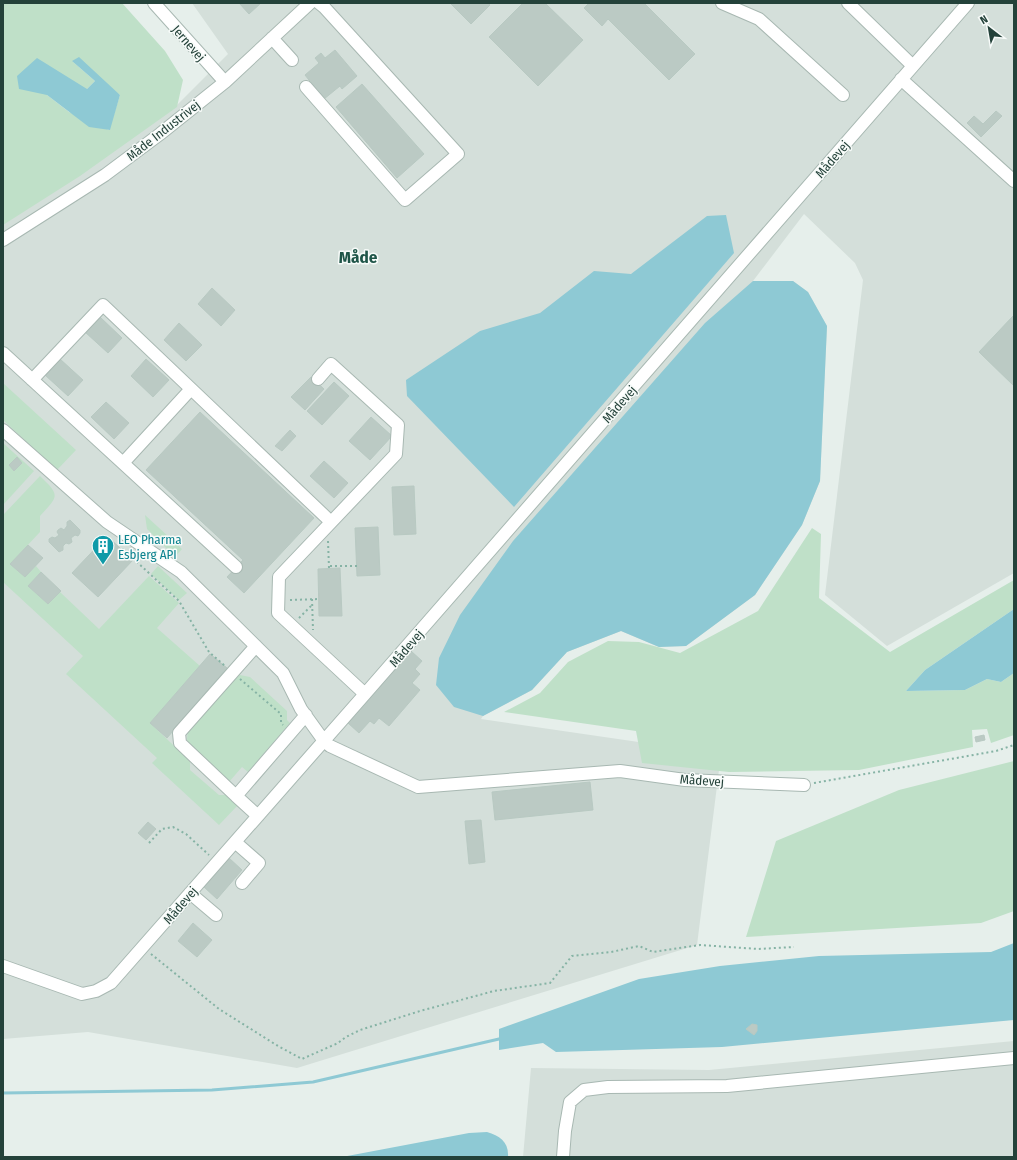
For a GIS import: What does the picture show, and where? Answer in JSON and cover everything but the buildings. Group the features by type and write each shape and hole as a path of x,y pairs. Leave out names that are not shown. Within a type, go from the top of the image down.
{"street":[{"name":"Jernevej","path":"154,3 225,82"},
{"name":"Måde Industrivej","path":"3,240 105,175 160,134 225,82 310,3"},
{"path":"306,87 405,200 458,154 319,3"},
{"path":"722,3 758,19 843,95"},
{"path":"848,3 913,66"},
{"name":"Mådevej","path":"3,966 82,994 96,991 111,983 968,3"},
{"path":"272,38 292,60"},
{"path":"901,79 1014,181"},
{"path":"32,380 103,305 330,523"},
{"path":"3,353 236,567"},
{"path":"318,379 331,364 398,426 396,454 279,577 278,613 314,644 365,694"},
{"path":"122,463 191,389"},
{"path":"3,430 107,522 181,572 283,673 306,715 324,741"},
{"path":"256,646 179,733 180,743 258,816"},
{"path":"236,796 306,715"},
{"name":"Mådevej","path":"324,741 330,746 418,787 620,770 685,780 804,785"},
{"path":"235,842 259,863 242,883"},
{"path":"190,893 216,915"},
{"path":"563,1157 565,1131 570,1102 584,1090 608,1087 727,1086 1014,1058"}],"path":[{"path":"330,523 329,567 356,566"},
{"path":"122,550 123,549 179,602 209,652 281,714 281,723 286,728"},
{"path":"312,599 314,644"},
{"path":"279,601 319,599"},
{"path":"292,625 312,605"},
{"path":"804,785 996,750 1014,745"},
{"path":"149,843 162,829 173,827 186,834 218,862"},
{"path":"143,947 219,1009 278,1046 302,1059 338,1043 360,1030 420,1011 494,991 550,983 572,956 611,952 639,946 653,952 700,945 758,949 794,947"}],"shaded area":[{"path":"192,3 1014,3 1014,573 887,646 825,595 863,280 855,263 804,214 753,281 793,281 808,292 827,326 820,481 802,525 755,595 686,646 659,647 621,631 567,652 532,690 483,716 481,719 721,754 697,945 297,1068 88,1032 3,1039 3,222 174,108 228,54"},
{"path":"1014,1041 1014,1157 523,1157 531,1068 709,1070"}],"green space":[{"path":"3,3 122,3 165,51 183,80 177,107 80,176 3,225","holes":["72,61 120,95 109,130 69,112 47,95 87,89 95,81"]},
{"path":"3,383 76,450 57,470 3,420"},
{"path":"3,443 34,471 3,505"},
{"path":"40,476 54,492 55,496 51,504 40,516 40,532 10,564 25,577 36,566 41,572 28,586 48,604 60,592 99,629 149,576 179,603 157,628 200,666 150,723 190,761 190,770 219,795 227,795 238,805 219,825 152,763 157,758 66,674 83,656 3,582 3,515"},
{"path":"145,515 182,549 175,557 147,529"},
{"path":"812,528 821,534 819,598 890,652 1014,580 1014,609 925,670 906,691 965,690 987,679 1001,682 1014,673 1014,735 991,743 987,729 972,730 973,747 859,770 729,772 642,763 636,731 504,712 540,693 568,662 608,641 639,642 680,653 758,611"},
{"path":"158,566 187,593 179,600 151,574"},
{"path":"240,675 250,677 287,711 287,720 290,723 248,772 242,767 229,782 188,744 187,739 188,730 235,677"},
{"path":"1014,761 1014,911 981,923 746,937 776,841 899,790"}],"water":[{"path":"79,57 120,95 110,130 89,127 47,95 19,89 17,76 37,58 87,89 95,81 72,61"},
{"path":"726,215 734,253 514,507 407,396 406,380 480,331 540,313 594,271 631,274 707,216"},
{"path":"753,281 793,281 808,292 827,326 820,481 802,525 755,595 686,646 659,647 621,631 567,652 532,690 483,716 454,707 436,685 439,658 460,615 513,541 705,323"},
{"path":"1014,609 1014,673 1001,682 987,679 965,690 906,691 925,670"},
{"path":"1014,943 1014,1020 722,1047 556,1052 543,1043 499,1050 499,1029 639,979 720,966 819,956 991,952"},
{"path":"487,1132 496,1135 503,1140 507,1147 508,1157 342,1157 469,1133"}],"waterway":[{"path":"3,1093 212,1090 313,1082 499,1039"}],"place":[{"name":"LEO Pharma Esbjerg API","path":"103,566"}],"district":[{"name":"Måde","path":"358,257"}]}
